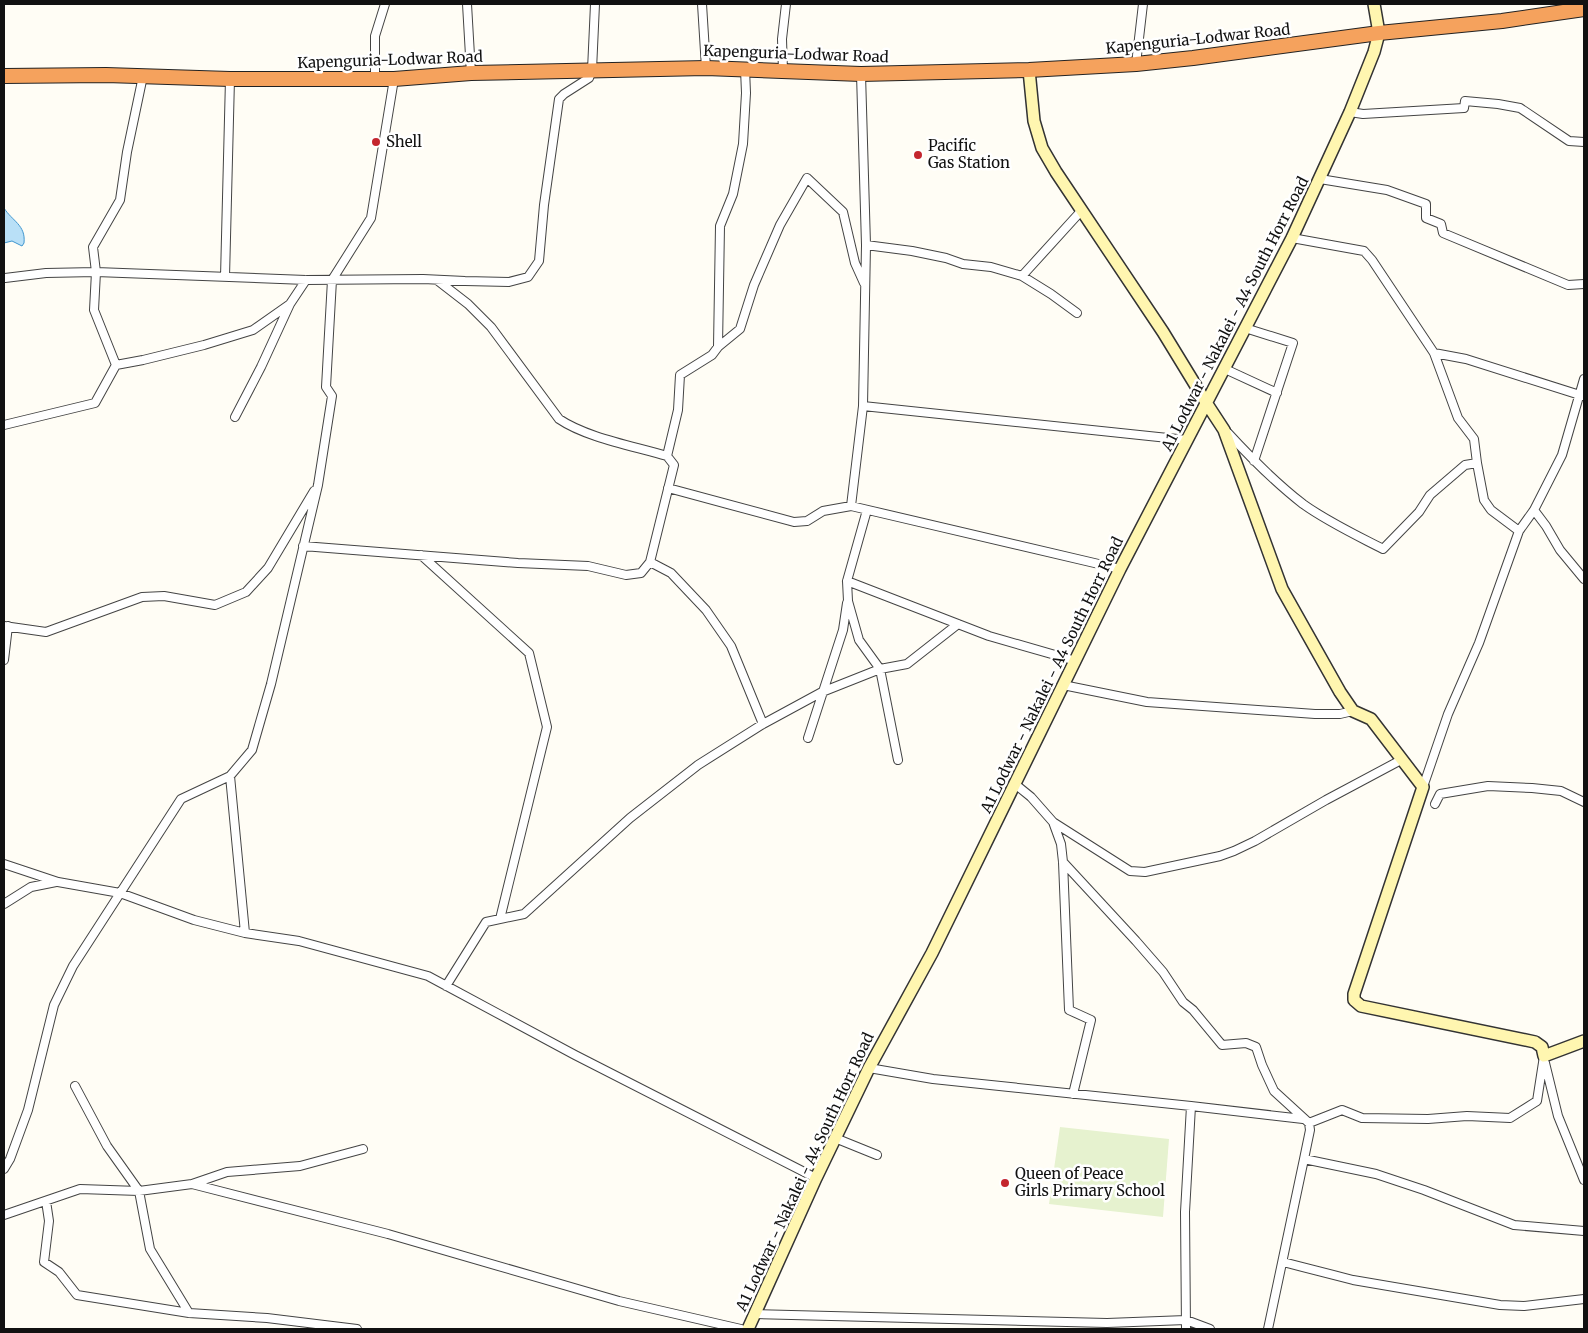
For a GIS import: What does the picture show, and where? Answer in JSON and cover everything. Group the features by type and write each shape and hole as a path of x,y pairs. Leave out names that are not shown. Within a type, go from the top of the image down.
{"highway":[{"name":"Kapenguria-Lodwar Road","path":"4,76 394,79 471,73 706,68 861,74 1029,70 1136,64 1202,57 1379,33 1502,21 1584,9"}],"main road":[{"path":"1374,4 1379,33"},
{"name":"A1 Lodwar - Nakalei - A4 South Horr Road","path":"748,1329 816,1178 869,1068 932,953 1120,569 1292,238 1350,112 1374,52 1379,33"},
{"path":"1029,70 1034,121 1042,148 1163,332 1224,430 1282,589 1340,692 1353,711 1371,720 1423,788 1354,994 1354,1000 1361,1006 1536,1042 1542,1047 1544,1056 1584,1041"}],"street":[{"path":"375,78 374,36 385,4"},
{"path":"467,4 471,73"},
{"path":"5,278 46,273 96,272 306,280 509,282 528,277 539,261 544,205 560,99 564,94 589,78 592,70 595,4"},
{"path":"702,4 706,68"},
{"path":"783,70 782,39 786,4"},
{"path":"1136,64 1142,4"},
{"path":"718,347 720,226 733,194 743,144 746,93 745,70"},
{"path":"851,506 863,406 866,245 861,74"},
{"path":"116,365 94,310 96,272 93,247 120,200 127,152 143,76"},
{"path":"225,277 230,79"},
{"path":"4,1169 10,1159 28,1110 54,1005 73,966 181,799 230,776 252,750 271,684 318,485 332,396 326,388 332,280 371,218 394,79"},
{"path":"1350,112 1363,114 1464,108 1465,101 1498,104 1520,108 1569,141 1584,142"},
{"path":"667,456 678,410 680,375 712,355 718,347 740,329 754,285 780,224 807,178 843,212 855,263 865,286"},
{"path":"1320,179 1387,190 1426,204 1426,218 1441,224 1443,233 1568,285 1584,284"},
{"path":"1022,276 1082,210"},
{"path":"1292,238 1364,251 1372,260 1434,353 1458,418 1474,439 1484,500 1491,510 1519,531"},
{"path":"866,245 912,251 946,258 963,264 991,266 1022,276 1077,313"},
{"path":"235,417 290,304 306,280"},
{"path":"303,546 518,564 588,566 626,575 641,572 650,562 674,464 667,456 584,432 559,419 491,327 468,304 437,280"},
{"path":"116,365 204,345 253,330 290,304"},
{"path":"1245,328 1293,343 1254,461"},
{"path":"1434,353 1466,359 1582,396"},
{"path":"4,425 95,403 116,365"},
{"path":"1225,369 1277,393"},
{"path":"1423,788 1448,714 1479,643 1519,531 1534,510 1562,455 1582,396 1584,379"},
{"path":"863,406 1187,440"},
{"path":"1224,430 1254,461 1303,504 1383,549 1419,512 1430,495 1465,465 1477,462"},
{"path":"4,660 6,626 46,632 142,597 164,596 215,605 246,592 268,568 318,485"},
{"path":"668,488 794,522 807,521 823,511 851,506 1120,569"},
{"path":"867,510 847,581 848,600 859,640 880,670 898,760"},
{"path":"1534,510 1560,550 1584,579"},
{"path":"421,556 528,653 547,727 500,919"},
{"path":"650,562 671,573 706,610 731,646 763,724"},
{"path":"847,581 990,636 1076,661"},
{"path":"808,738 843,630 848,600"},
{"path":"446,986 486,922 524,914 630,818 698,766 763,724 822,692 880,670 907,664 958,624"},
{"path":"1063,686 1147,702 1315,714 1340,714 1353,711"},
{"path":"1015,784 1031,797 1054,822 1130,870 1145,872 1234,852 1401,760"},
{"path":"230,776 245,933"},
{"path":"1435,804 1440,794 1488,786 1561,791 1584,802"},
{"path":"1054,822 1061,844 1063,862 1069,1010 1091,1020 1072,1094"},
{"path":"1063,862 1136,941 1162,972 1182,1002 1194,1010 1222,1045 1246,1043 1256,1048 1274,1091 1307,1122 1310,1130 1268,1329"},
{"path":"4,864 58,882 120,893 194,920 245,933 308,944 428,976 575,1055 816,1178"},
{"path":"4,904 31,887 58,882"},
{"path":"869,1068 933,1079 1300,1118 1307,1122 1342,1110 1362,1118 1428,1119 1467,1116 1510,1118 1537,1101 1544,1056"},
{"path":"1544,1056 1558,1116 1584,1180"},
{"path":"75,1086 108,1146 139,1191 150,1249 189,1313"},
{"path":"1186,1329 1185,1212 1191,1106"},
{"path":"835,1138 877,1155"},
{"path":"4,1215 80,1189 139,1191 192,1184 227,1172 300,1166 363,1149"},
{"path":"1304,1159 1376,1174 1424,1190 1514,1225 1584,1231"},
{"path":"192,1184 388,1234 619,1301 741,1329"},
{"path":"46,1201 49,1221 44,1262 59,1272 77,1294 189,1313 266,1318 357,1329"},
{"path":"1283,1262 1353,1280 1500,1306 1524,1306 1584,1299"},
{"path":"754,1314 1107,1323 1186,1320 1210,1329"}],"green space":[{"path":"1060,1127 1169,1139 1163,1217 1049,1204"}],"water":[{"path":"4,208 21,227 24,237 22,246 12,241 4,243"}],"place":[{"name":"Shell","path":"376,142"},
{"name":"Pacific Gas Station","path":"918,155"},
{"name":"Queen of Peace Girls Primary School","path":"1005,1183"}]}
